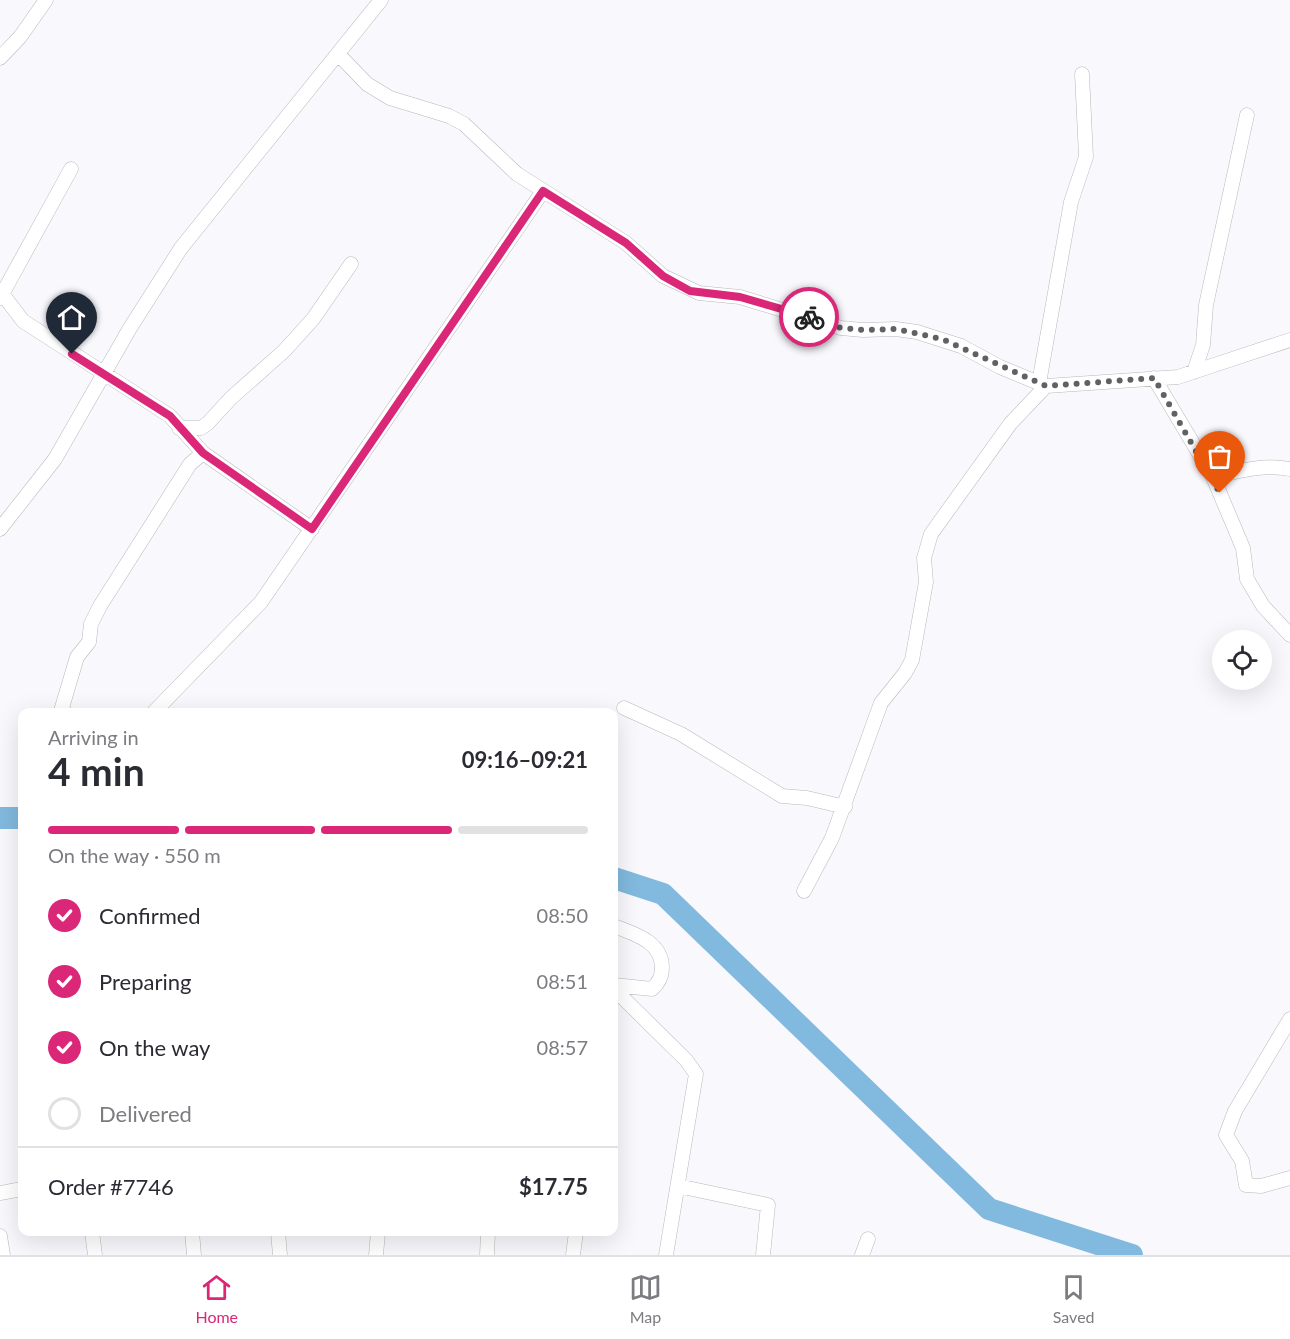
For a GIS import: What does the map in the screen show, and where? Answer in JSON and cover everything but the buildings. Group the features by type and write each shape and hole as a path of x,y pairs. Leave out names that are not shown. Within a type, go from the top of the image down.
{"street":[{"path":"0,58 20,37 46,0"},
{"path":"0,529 55,459 181,248 381,0"},
{"path":"338,54 367,84 390,98 449,116 465,124 517,174 626,243 663,276 690,291 740,297 841,328 896,329 917,332 962,346 1000,367 1043,384 1178,377 1290,340"},
{"path":"804,891 845,807 865,742 881,703 905,674 912,660 926,582 924,558 931,534 1010,424 1043,384 1071,202 1086,157 1082,74"},
{"path":"1194,372 1203,345 1206,305 1247,115"},
{"path":"71,170 1,294 23,321 170,416 203,453 312,529"},
{"path":"158,708 261,602 543,191"},
{"path":"179,428 201,428 208,423 231,398 284,351 313,319 351,264"},
{"path":"1154,378 1213,477 1243,548 1247,579 1263,606 1290,635"},
{"path":"62,708 77,657 89,642 92,624 100,606 190,464 203,453"},
{"path":"1213,477 1272,465 1290,469"},
{"path":"624,708 681,734 782,796 807,798 845,807"},
{"path":"618,928 652,944 659,952 662,971 660,981 652,989 618,989"},
{"path":"618,993 686,1060 696,1074 666,1255"},
{"path":"1290,1019 1235,1111 1226,1135 1242,1161 1246,1185 1261,1186 1290,1178"},
{"path":"678,1186 768,1205 763,1255"},
{"path":"0,1193 18,1190"},
{"path":"0,1236 3,1255"},
{"path":"93,1236 95,1255"},
{"path":"192,1236 194,1255"},
{"path":"278,1236 280,1255"},
{"path":"376,1255 378,1236"},
{"path":"488,1236 488,1255"},
{"path":"573,1255 575,1236"},
{"path":"862,1255 868,1239"}],"waterway":[{"path":"0,818 18,818"},
{"path":"618,879 663,894 989,1209 1132,1255"}],"way so far":[{"path":"809,317 841,328 896,329 942,339 962,346 1000,367 1046,386 1154,378 1213,477 1220,493"}],"route":[{"path":"72,354 105,372 170,416 203,453 312,529 543,191 626,243 663,276 690,291 740,297 809,317"}]}
